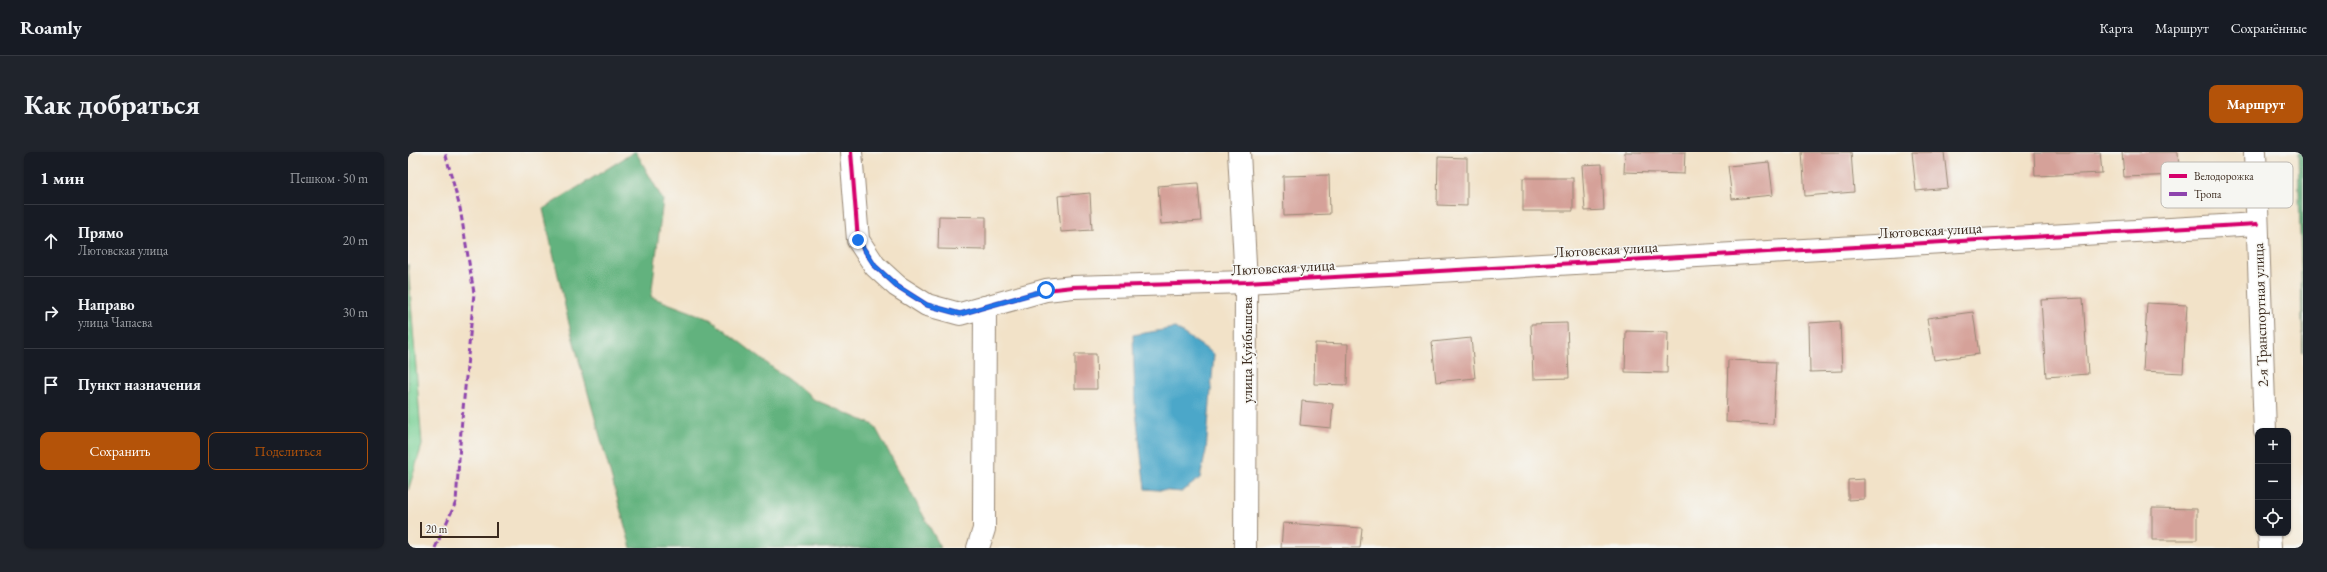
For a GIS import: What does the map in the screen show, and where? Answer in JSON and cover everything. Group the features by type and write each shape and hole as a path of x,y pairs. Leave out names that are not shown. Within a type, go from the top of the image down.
{"street":[{"name":"Лютовская улица","path":"850,152 858,240 875,266 897,286 927,305 960,314 1046,290 1073,286 1246,282 2257,224"},
{"name":"улица Куйбышева","path":"1239,152 1246,282 1245,548"},
{"name":"2-я Транспортная улица","path":"2255,152 2255,162"},
{"name":"2-я Транспортная улица","path":"2257,208 2265,428"},
{"path":"978,548 984,529 985,308"},
{"path":"2269,536 2270,548"}],"green space":[{"path":"636,152 663,200 651,297 710,319 813,399 874,425 941,548 631,548 570,328 543,209"},
{"path":"2298,152 2303,152 2303,353"},
{"path":"408,264 422,445 408,491"}],"water":[{"path":"1175,328 1214,354 1206,451 1200,478 1182,492 1145,489 1135,404 1133,335"}],"building":[{"path":"1625,152 1685,152 1684,174 1624,172"},
{"path":"1802,152 1851,152 1854,192 1805,196"},
{"path":"1912,152 1944,152 1948,188 1916,191"},
{"path":"2034,152 2100,152 2102,173 2035,176"},
{"path":"2122,152 2178,152 2178,162 2161,162 2161,176 2124,177"},
{"path":"1438,157 1467,158 1467,206 1437,205"},
{"path":"1769,162 1773,195 1732,199 1728,166"},
{"path":"1602,164 1604,210 1585,211 1582,165"},
{"path":"1329,175 1330,214 1284,216 1283,176"},
{"path":"1523,178 1573,178 1573,211 1523,211"},
{"path":"1198,183 1201,221 1161,224 1158,186"},
{"path":"1090,193 1092,230 1061,232 1058,196"},
{"path":"939,216 986,217 986,250 938,249"},
{"path":"2083,298 2088,374 2046,377 2041,300"},
{"path":"2147,303 2187,305 2183,373 2143,371"},
{"path":"1973,312 1979,354 1934,360 1927,318"},
{"path":"1840,321 1842,371 1810,372 1809,323"},
{"path":"1567,323 1569,378 1533,379 1531,324"},
{"path":"1626,331 1668,332 1667,373 1625,372"},
{"path":"1471,338 1475,378 1436,382 1432,342"},
{"path":"1315,343 1348,344 1347,385 1314,384"},
{"path":"1075,354 1096,354 1097,389 1075,389"},
{"path":"1728,360 1776,362 1773,424 1726,422"},
{"path":"1302,401 1333,404 1331,428 1300,425"},
{"path":"1864,479 1864,499 1848,500 1848,480"},
{"path":"2152,508 2197,509 2197,540 2152,540"},
{"path":"1283,523 1362,528 1360,548 1281,548"}],"marked path":[{"path":"435,548 456,502 474,293 460,208 445,152"}],"cycle path":[{"path":"851,152 858,240 875,266 897,286 927,305 960,314 1046,290 1073,287 1246,282 2257,224"}],"route":[{"path":"858,240 875,266 897,286 927,305 960,314 1046,290"}]}
